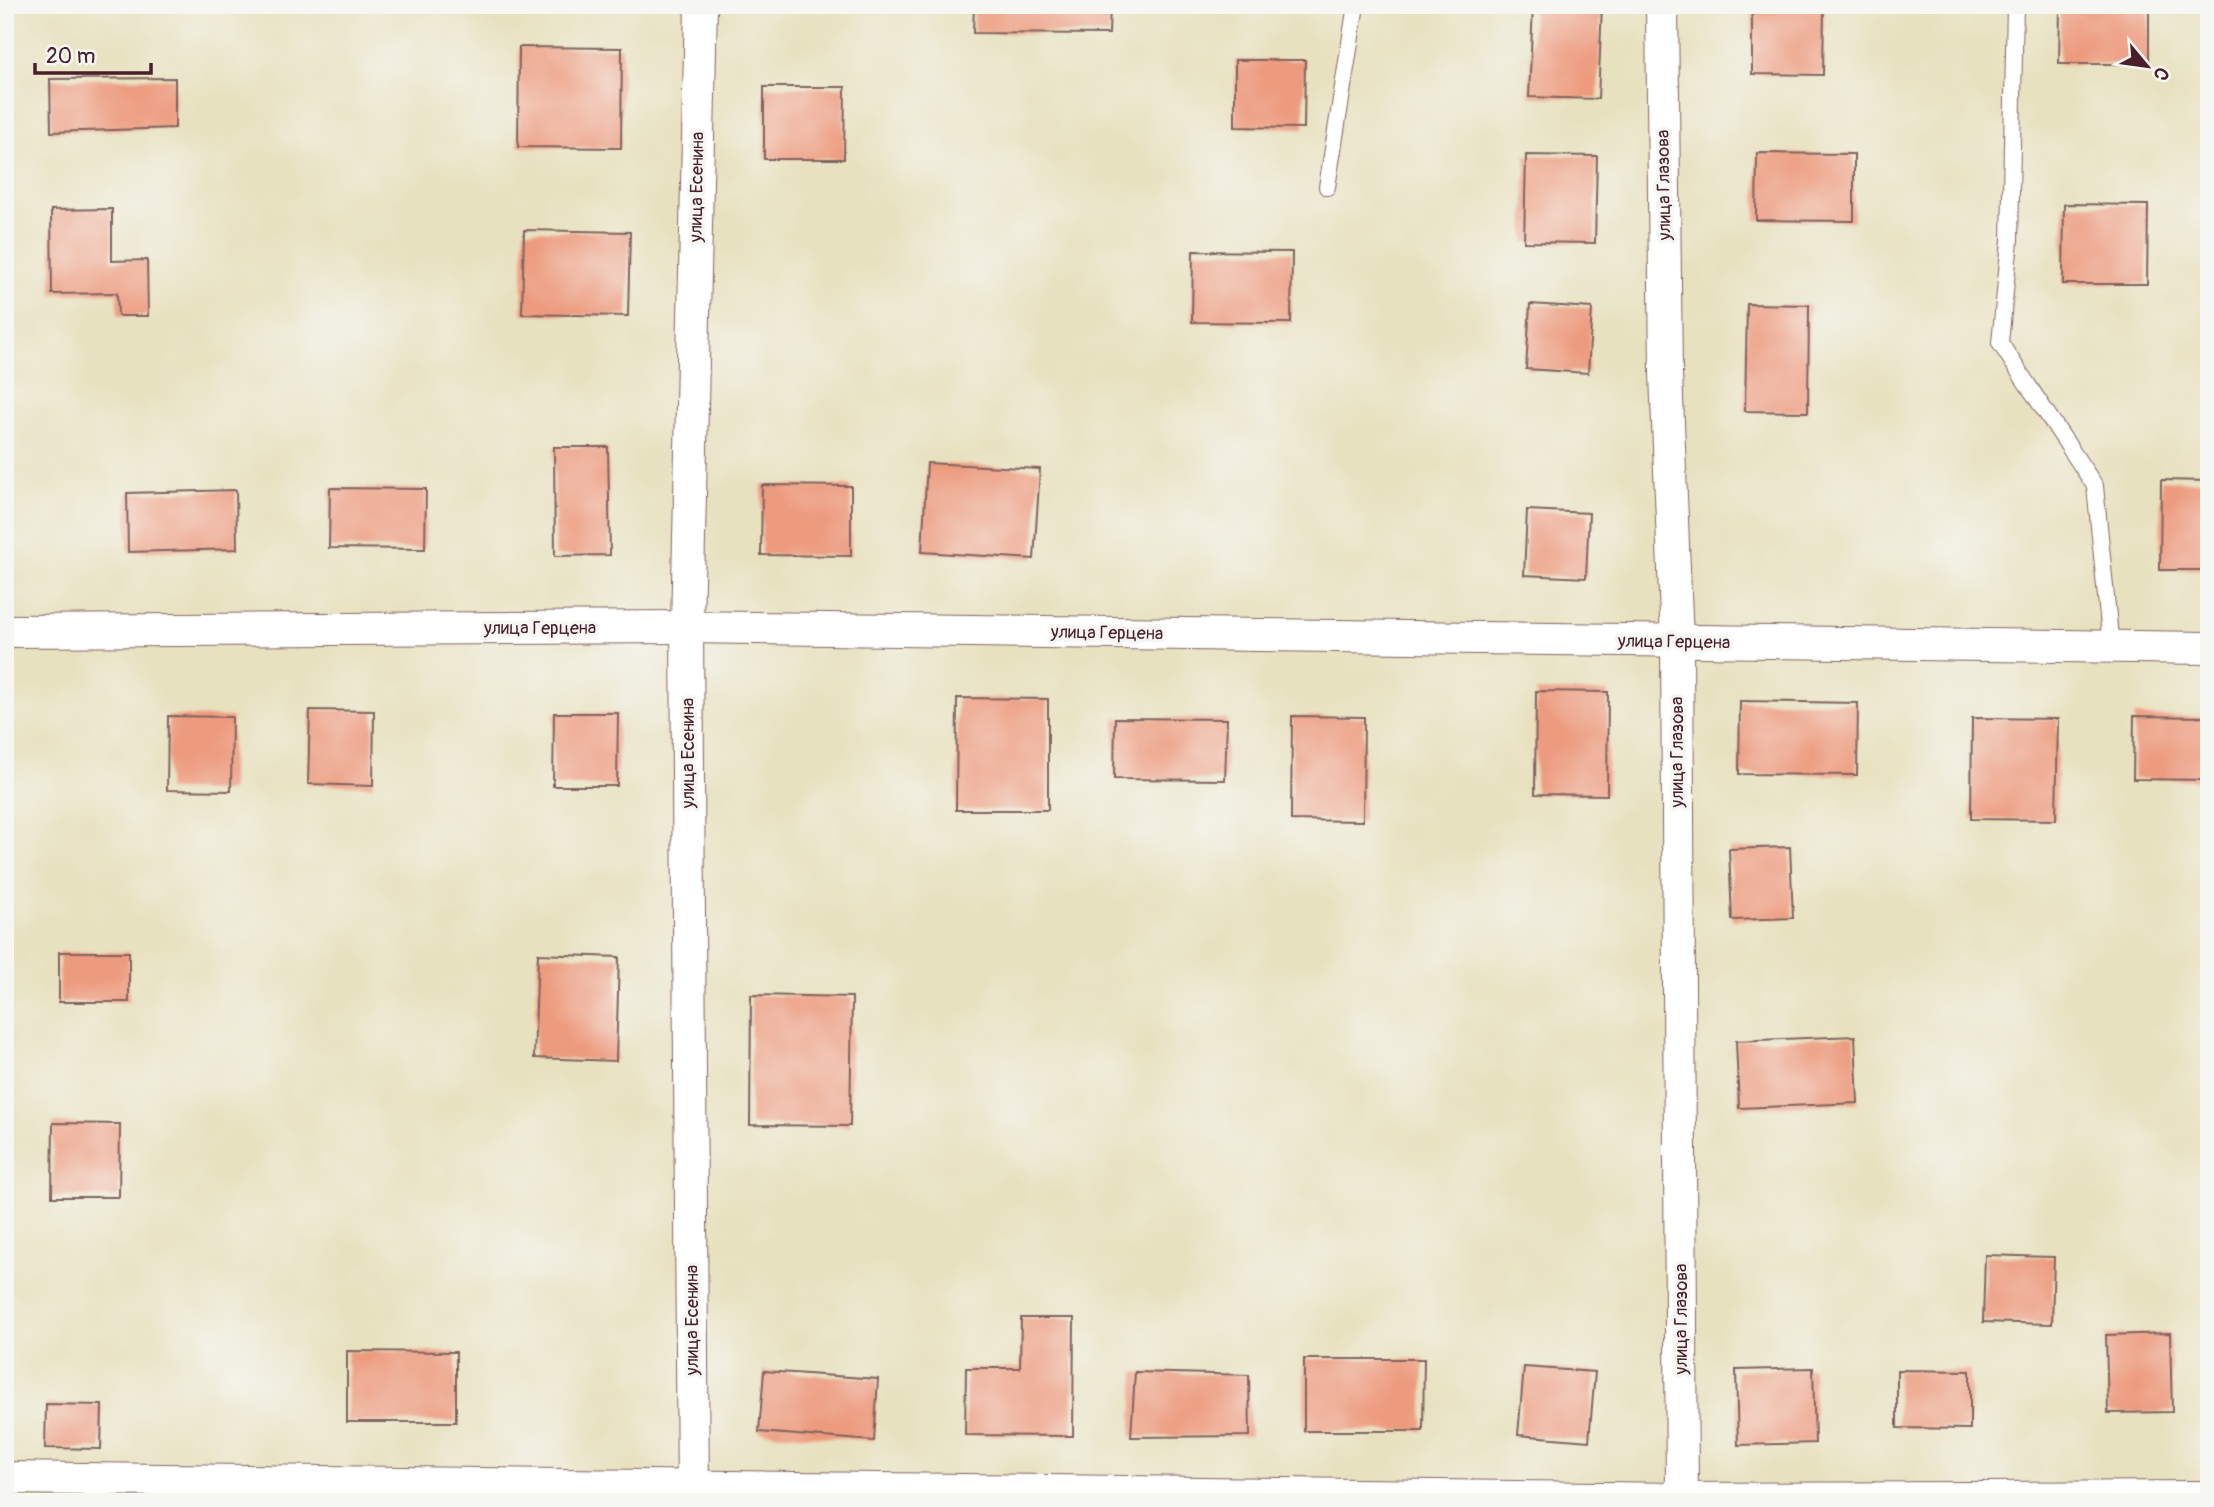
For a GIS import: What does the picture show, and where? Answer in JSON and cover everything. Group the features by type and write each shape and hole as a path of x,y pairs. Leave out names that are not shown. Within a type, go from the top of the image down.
{"street":[{"name":"улица Есенина","path":"694,1495 687,627 701,5"},
{"name":"улица Глазова","path":"1662,5 1666,374 1677,642 1682,1499"},
{"name":"улица Герцена","path":"5,631 687,627 2209,649"},
{"path":"5,1478 694,1495 1809,1500 2209,1497"}],"lane":[{"path":"1327,187 1356,5"},
{"path":"2015,5 2010,240 2000,344 2095,486 2111,647"}],"building":[{"path":"974,5 1110,5 1109,34 973,33"},
{"path":"1533,5 1602,5 1598,99 1529,97"},
{"path":"1752,5 1824,5 1823,75 1752,74"},
{"path":"2060,5 2149,5 2149,64 2059,64"},
{"path":"519,47 622,48 621,148 518,147"},
{"path":"1235,60 1305,60 1304,128 1235,127"},
{"path":"175,78 175,128 51,132 50,79"},
{"path":"764,87 845,87 844,159 764,159"},
{"path":"1757,153 1854,154 1854,221 1756,220"},
{"path":"1526,155 1597,156 1595,243 1524,242"},
{"path":"2064,204 2148,205 2147,284 2063,284"},
{"path":"112,209 112,261 147,260 148,316 118,316 117,293 52,294 51,210"},
{"path":"524,230 630,232 628,316 522,314"},
{"path":"1193,251 1292,252 1291,323 1192,322"},
{"path":"1530,304 1592,308 1588,373 1526,369"},
{"path":"1747,304 1809,305 1808,412 1745,411"},
{"path":"554,447 608,447 610,555 555,556"},
{"path":"927,463 1040,469 1034,559 922,552"},
{"path":"2161,480 2209,481 2209,570 2160,570"},
{"path":"762,485 851,486 851,556 761,555"},
{"path":"330,488 426,489 425,549 329,548"},
{"path":"236,490 237,549 128,552 127,493"},
{"path":"1527,510 1589,513 1586,578 1524,575"},
{"path":"1536,691 1608,692 1607,795 1535,794"},
{"path":"957,698 1048,699 1048,810 956,810"},
{"path":"1740,701 1858,703 1857,775 1739,774"},
{"path":"310,710 374,711 373,786 308,784"},
{"path":"554,713 618,713 617,786 553,786"},
{"path":"168,716 232,717 231,791 167,790"},
{"path":"1292,716 1364,717 1363,821 1291,820"},
{"path":"2134,716 2208,717 2208,780 2133,779"},
{"path":"1115,718 1227,719 1225,780 1114,779"},
{"path":"1972,718 2058,719 2056,820 1971,819"},
{"path":"1790,847 1793,918 1732,920 1729,849"},
{"path":"59,952 129,952 129,1002 59,1002"},
{"path":"538,954 619,957 616,1061 534,1058"},
{"path":"751,995 852,997 850,1126 750,1125"},
{"path":"1855,1036 1858,1103 1739,1108 1736,1041"},
{"path":"53,1123 120,1124 119,1197 52,1197"},
{"path":"1985,1255 2054,1257 2052,1324 1983,1322"},
{"path":"1021,1318 1074,1318 1073,1436 965,1435 966,1368 1020,1368"},
{"path":"2170,1333 2172,1412 2108,1413 2106,1335"},
{"path":"347,1351 456,1352 456,1422 347,1422"},
{"path":"1304,1359 1424,1359 1423,1431 1304,1431"},
{"path":"1524,1367 1595,1372 1589,1441 1518,1435"},
{"path":"1813,1368 1815,1443 1738,1445 1736,1370"},
{"path":"1897,1370 1970,1371 1970,1429 1897,1428"},
{"path":"764,1371 878,1379 874,1441 759,1432"},
{"path":"1135,1372 1249,1375 1250,1436 1131,1437"},
{"path":"46,1404 102,1405 101,1449 45,1448"}]}
